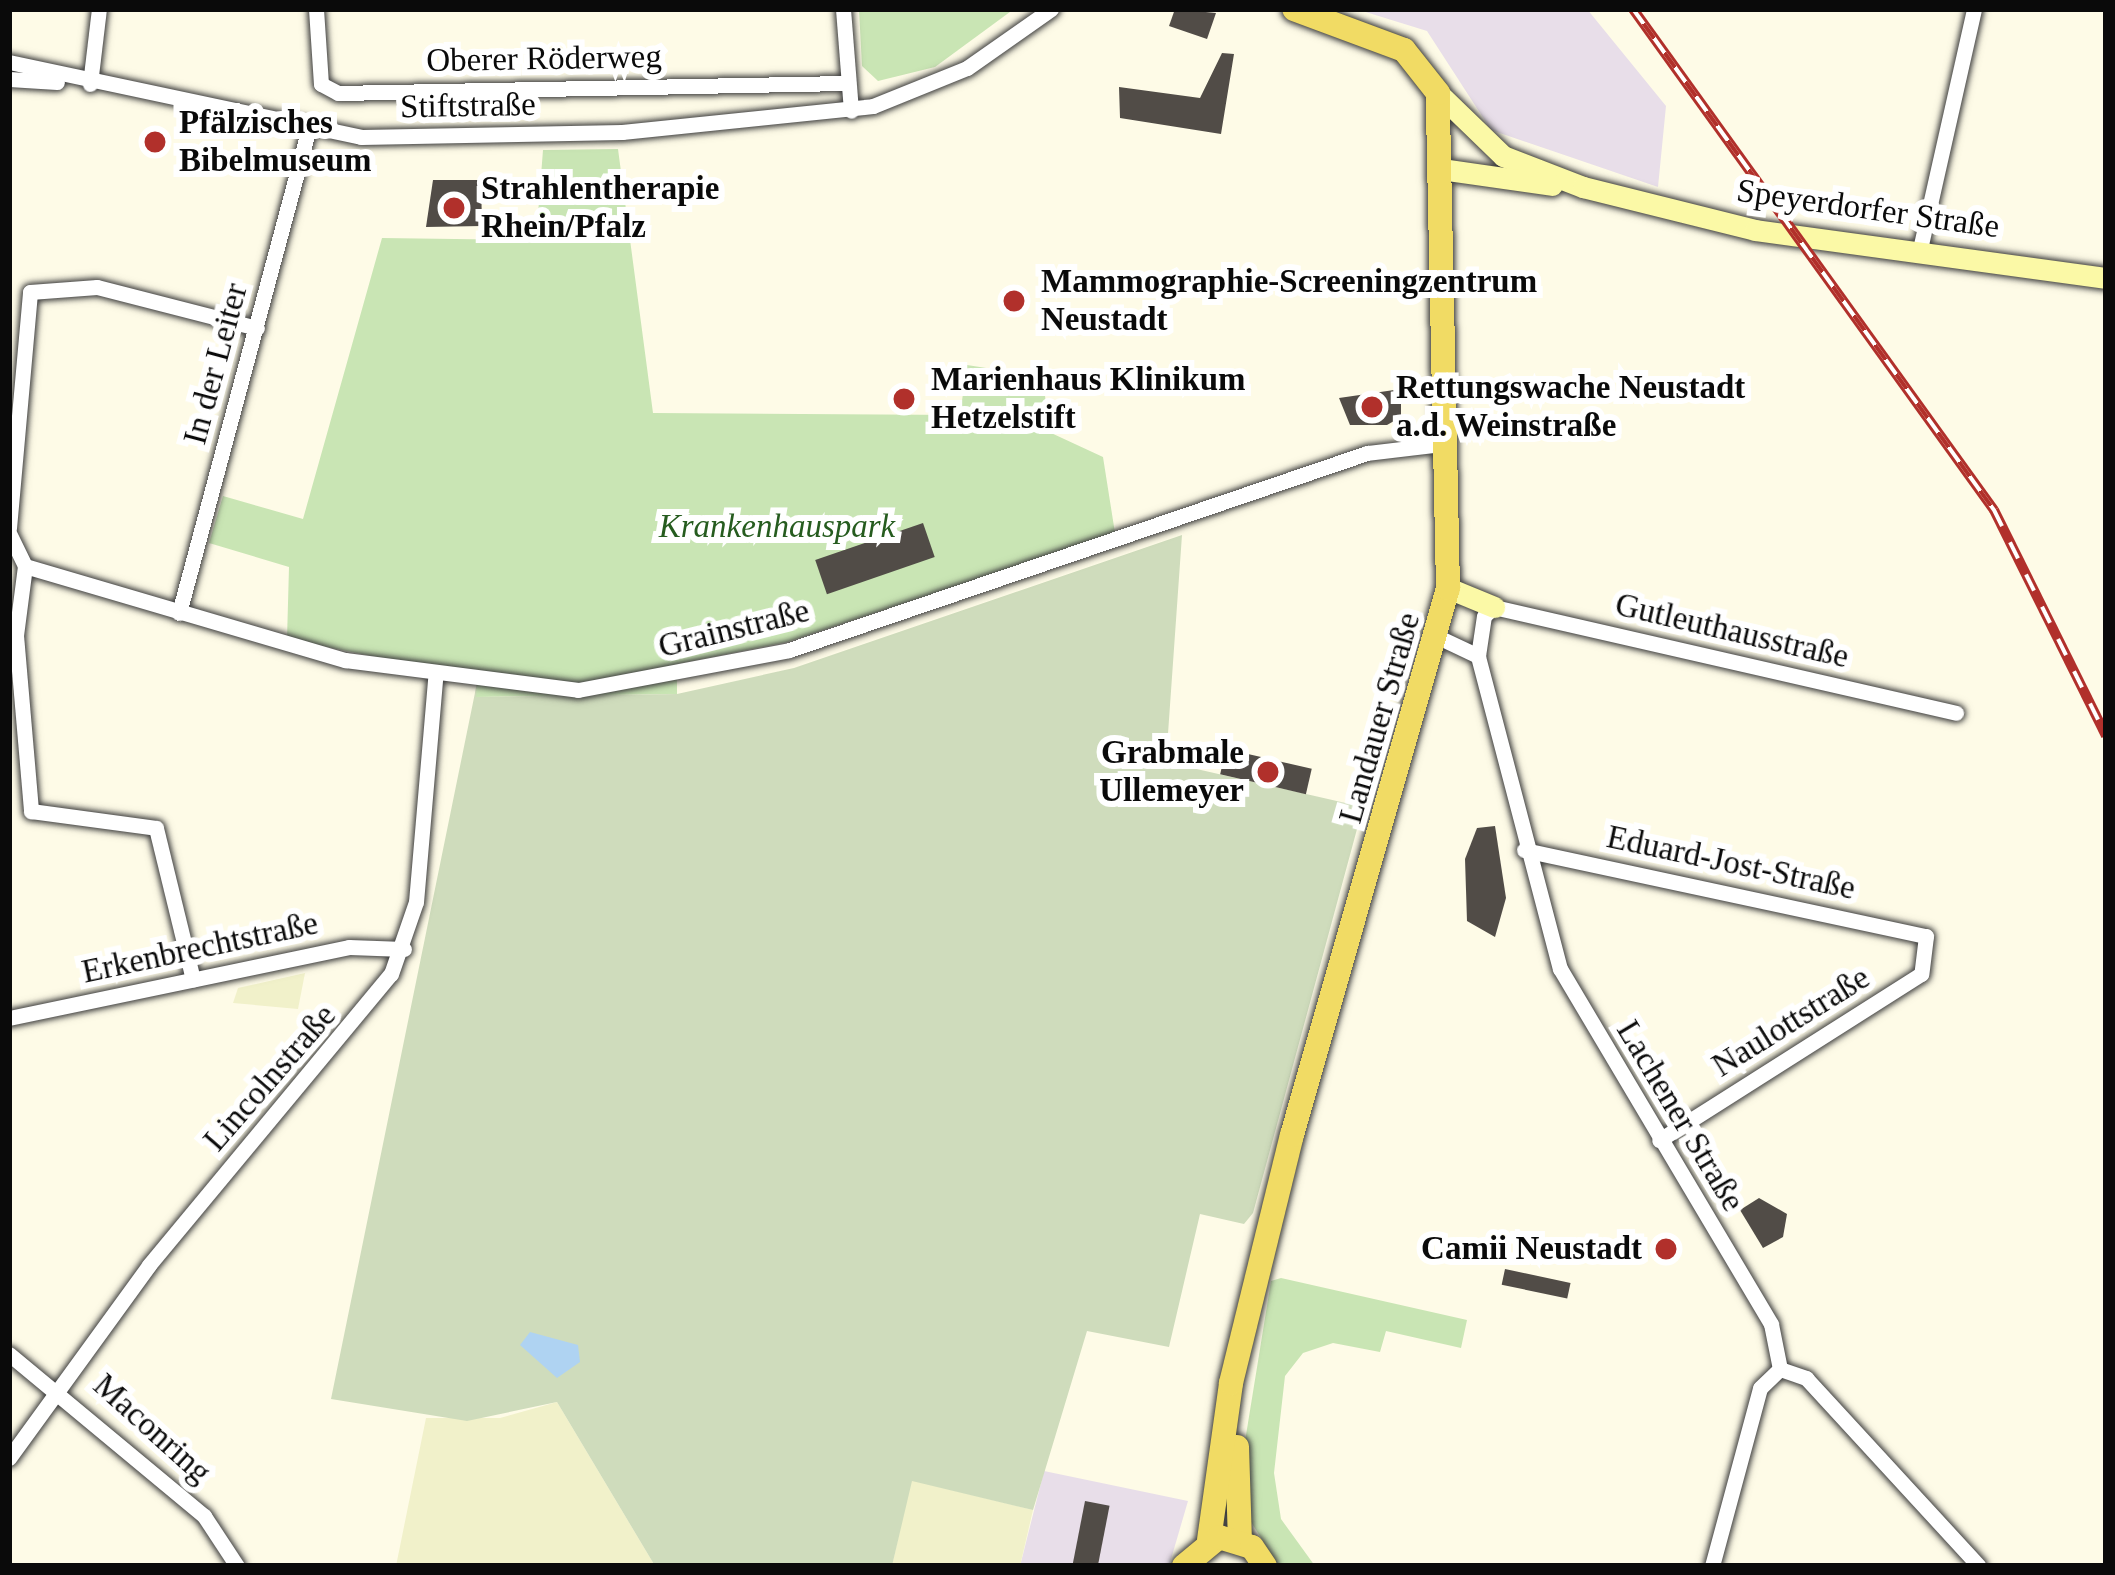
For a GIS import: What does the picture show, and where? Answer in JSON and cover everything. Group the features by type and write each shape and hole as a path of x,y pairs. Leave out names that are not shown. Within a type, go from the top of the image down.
{"main road":[{"path":"1294,9 1404,50 1438,94"},
{"name":"Landauer Straße","path":"1209,1540 1255,1302 1303,1094 1440,638 1447,596 1438,94"},
{"name":"Landauer Straße","path":"1240,1540 1235,1470 1255,1302"},
{"path":"1184,1566 1209,1540 1240,1540 1265,1566"}],"street":[{"path":"90,84 99,9"},
{"name":"Oberer Röderweg","path":"316,9 322,84 338,93 847,83"},
{"path":"843,9 851,111"},
{"path":"1919,249 1974,9"},
{"name":"Stiftstraße","path":"9,62 308,131 465,138 851,111 942,81 1045,12"},
{"name":"Stiftstraße","path":"9,79 90,84"},
{"name":"Speyerdorfer Straße","path":"1438,94 1503,156 1583,187 1755,230 2106,278"},
{"name":"In der Leiter","path":"179,613 308,131"},
{"path":"1441,169 1583,187"},
{"path":"193,980 156,828 31,811 16,635 25,566 9,531 30,292 97,287 256,328"},
{"name":"Grainstraße","path":"25,566 179,613 435,679 578,690 674,678 811,642 1366,453 1442,444"},
{"path":"1440,638 1478,656 1494,607 1447,596"},
{"name":"Gutleuthausstraße","path":"1494,607 1956,713"},
{"name":"Lachener Straße","path":"1478,656 1524,850 1560,969 1771,1324 1780,1369"},
{"name":"Lincolnstraße","path":"9,1459 162,1249 356,1027 404,949 435,679"},
{"name":"Eduard-Jost-Straße","path":"1524,850 1926,936"},
{"name":"Naulottstraße","path":"1659,1141 1921,974 1926,936"},
{"name":"Erkenbrechtstraße","path":"9,1018 349,947 404,949"},
{"name":"Maconring","path":"9,1354 59,1387 204,1516 237,1566"},
{"path":"1712,1566 1760,1388 1780,1369 1806,1378 1979,1566"}],"shaded area":[{"path":"1356,9 1587,9 1666,106 1658,187 1491,130 1427,31"},
{"path":"1044,1471 1188,1501 1169,1566 1020,1566"}],"green space":[{"path":"859,9 1014,9 935,67 878,81 862,66"},
{"name":"Krankenhauspark","path":"618,149 653,413 960,415 967,365 1043,377 1049,432 1103,457 1115,533 787,642 677,664 677,694 475,697 477,677 287,639 289,567 209,543 223,496 303,519 382,238 536,240 543,150"},
{"path":"1182,535 1166,762 1363,807 1253,1213 1244,1224 1200,1214 1169,1347 1087,1331 1033,1510 912,1481 892,1566 655,1566 557,1402 467,1421 331,1399 478,678 476,697 677,694 794,668"},
{"path":"305,973 298,1009 233,1003 238,988"},
{"path":"1281,1278 1467,1320 1461,1348 1386,1331 1380,1352 1333,1343 1303,1353 1285,1376 1274,1473 1281,1519 1315,1566 1279,1566 1249,1519 1241,1466 1271,1281"},
{"path":"557,1402 655,1566 396,1566 426,1418 500,1418"},
{"path":"911,1480 1033,1510 1020,1566 892,1566"}],"water":[{"path":"530,1332 578,1345 580,1362 557,1378 520,1345"}],"building":[{"path":"1175,9 1216,13 1207,39 1169,26"},
{"path":"1222,53 1234,54 1221,134 1120,118 1119,87 1200,98"},
{"name":"Strahlentherapie Rhein/Pfalz","path":"433,180 481,180 482,226 426,227"},
{"name":"Rettungswache Neustadt a.d. Weinstraße","path":"1401,389 1401,417 1387,425 1350,425 1339,398"},
{"path":"923,523 935,557 827,594 815,560"},
{"name":"Grabmale Ullemeyer","path":"1226,749 1312,769 1306,794 1220,774"},
{"path":"1495,826 1506,898 1495,937 1467,921 1465,859 1477,828"},
{"path":"1759,1198 1787,1214 1783,1237 1763,1248 1740,1210"},
{"path":"1505,1269 1571,1283 1567,1299 1502,1285"},
{"path":"1085,1501 1110,1506 1098,1566 1072,1566"}],"railway":[{"path":"1633,9 1994,510 2106,736"}],"place":[{"name":"Pfälzisches Bibelmuseum","path":"155,142"},
{"name":"Strahlentherapie Rhein/Pfalz","path":"454,208"},
{"name":"Mammographie-Screeningzentrum Neustadt","path":"1014,301"},
{"name":"Marienhaus Klinikum Hetzelstift","path":"904,399"},
{"name":"Rettungswache Neustadt a.d. Weinstraße","path":"1372,407"},
{"name":"Grabmale Ullemeyer","path":"1268,772"},
{"name":"Camii Neustadt","path":"1666,1249"}]}
